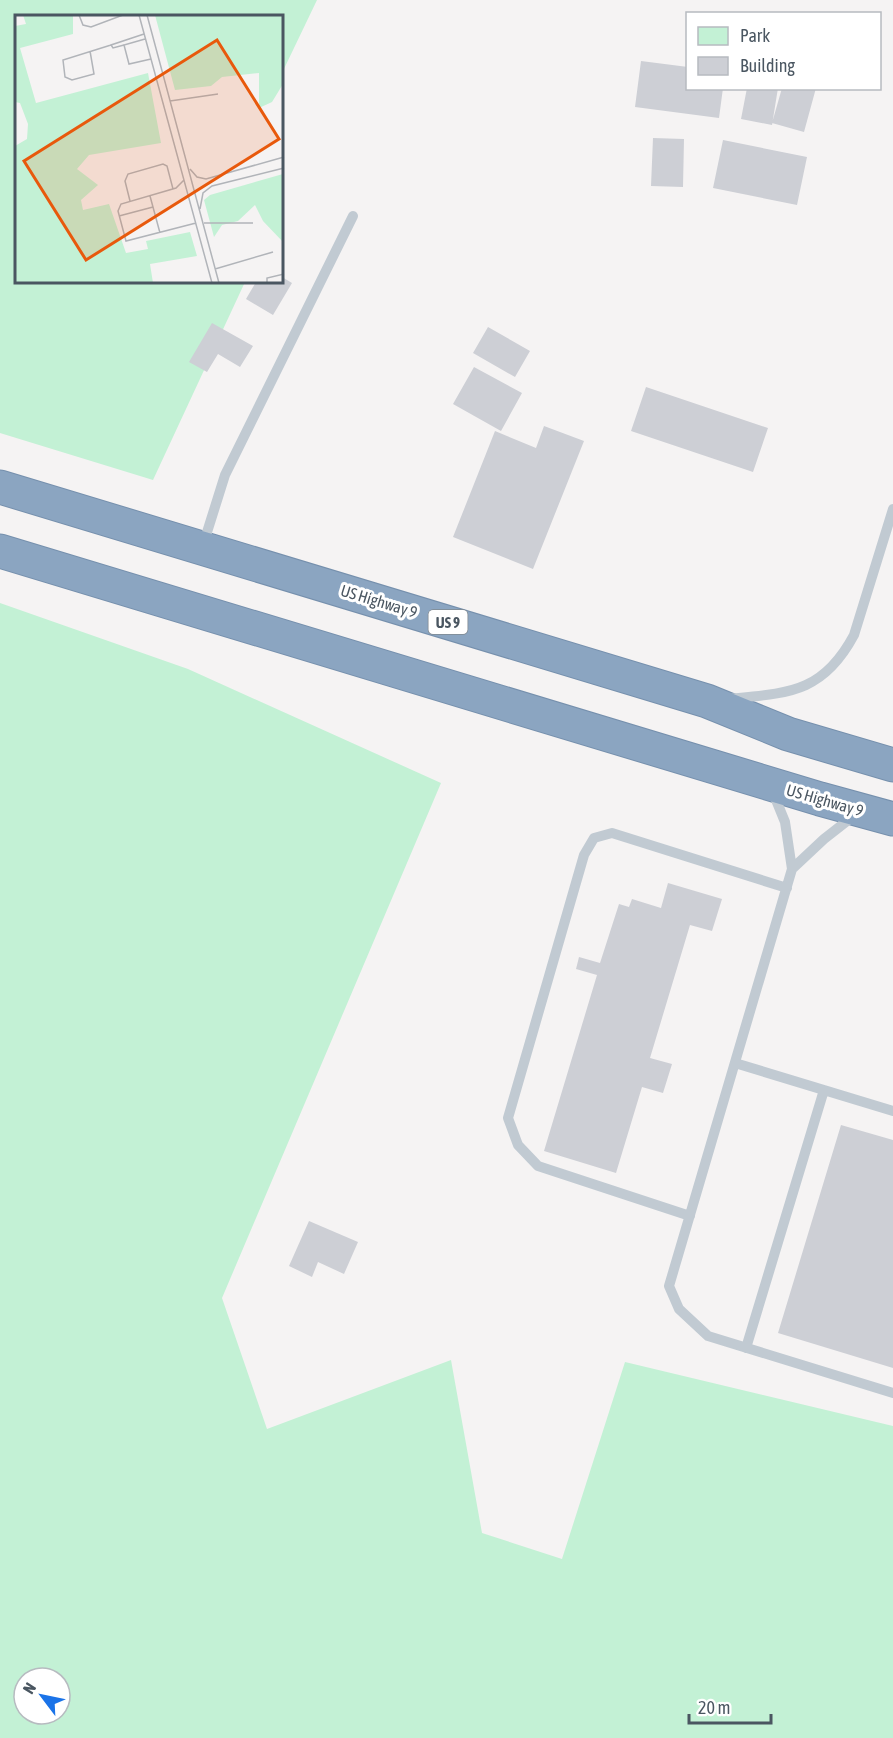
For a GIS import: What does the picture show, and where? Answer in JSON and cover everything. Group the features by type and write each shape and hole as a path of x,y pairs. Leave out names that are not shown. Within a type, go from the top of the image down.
{"highway":[{"name":"US Highway 9","path":"0,487 707,701 789,734 893,765"},
{"name":"US Highway 9","path":"0,551 770,784 893,819"}],"lane":[{"path":"202,548 225,475 353,216"},
{"path":"707,701 780,694 803,688 826,674 844,654 854,635 893,509"},
{"path":"770,784 785,822 792,869 669,1286 679,1309 708,1336 893,1393"},
{"path":"792,869 824,839 861,810"},
{"path":"690,1216 538,1166 518,1145 508,1118 584,855 594,838 612,833 786,888"},
{"path":"735,1063 893,1110"},
{"path":"746,1347 824,1090"}],"green space":[{"path":"0,0 317,0 284,69 284,15 15,15 15,284 244,284 153,480 0,433"},
{"path":"0,603 188,669 441,783 222,1298 267,1429 451,1360 482,1533 562,1559 625,1362 893,1426 893,1738 0,1738"}],"building":[{"path":"641,61 686,67 686,90 723,90 719,118 635,107"},
{"path":"747,90 778,90 772,125 741,119"},
{"path":"781,90 815,90 804,132 772,123"},
{"path":"653,138 684,139 683,187 651,186"},
{"path":"723,140 807,157 797,205 713,188"},
{"path":"284,278 292,283 273,315 246,299 255,284 284,284"},
{"path":"212,323 253,346 240,367 218,354 207,372 189,362"},
{"path":"488,327 530,351 515,377 473,353"},
{"path":"474,367 522,393 501,431 453,404"},
{"path":"646,387 768,428 753,472 631,431"},
{"path":"544,426 584,441 533,569 453,537 495,431 536,448"},
{"path":"668,883 722,899 712,931 690,925 650,1058 672,1064 663,1093 642,1087 616,1173 544,1151 597,975 576,969 579,957 600,963 619,904 629,907 632,899 661,908"},
{"path":"841,1125 893,1140 893,1368 778,1333"},
{"path":"309,1221 358,1242 344,1274 318,1262 312,1277 289,1266"}]}
